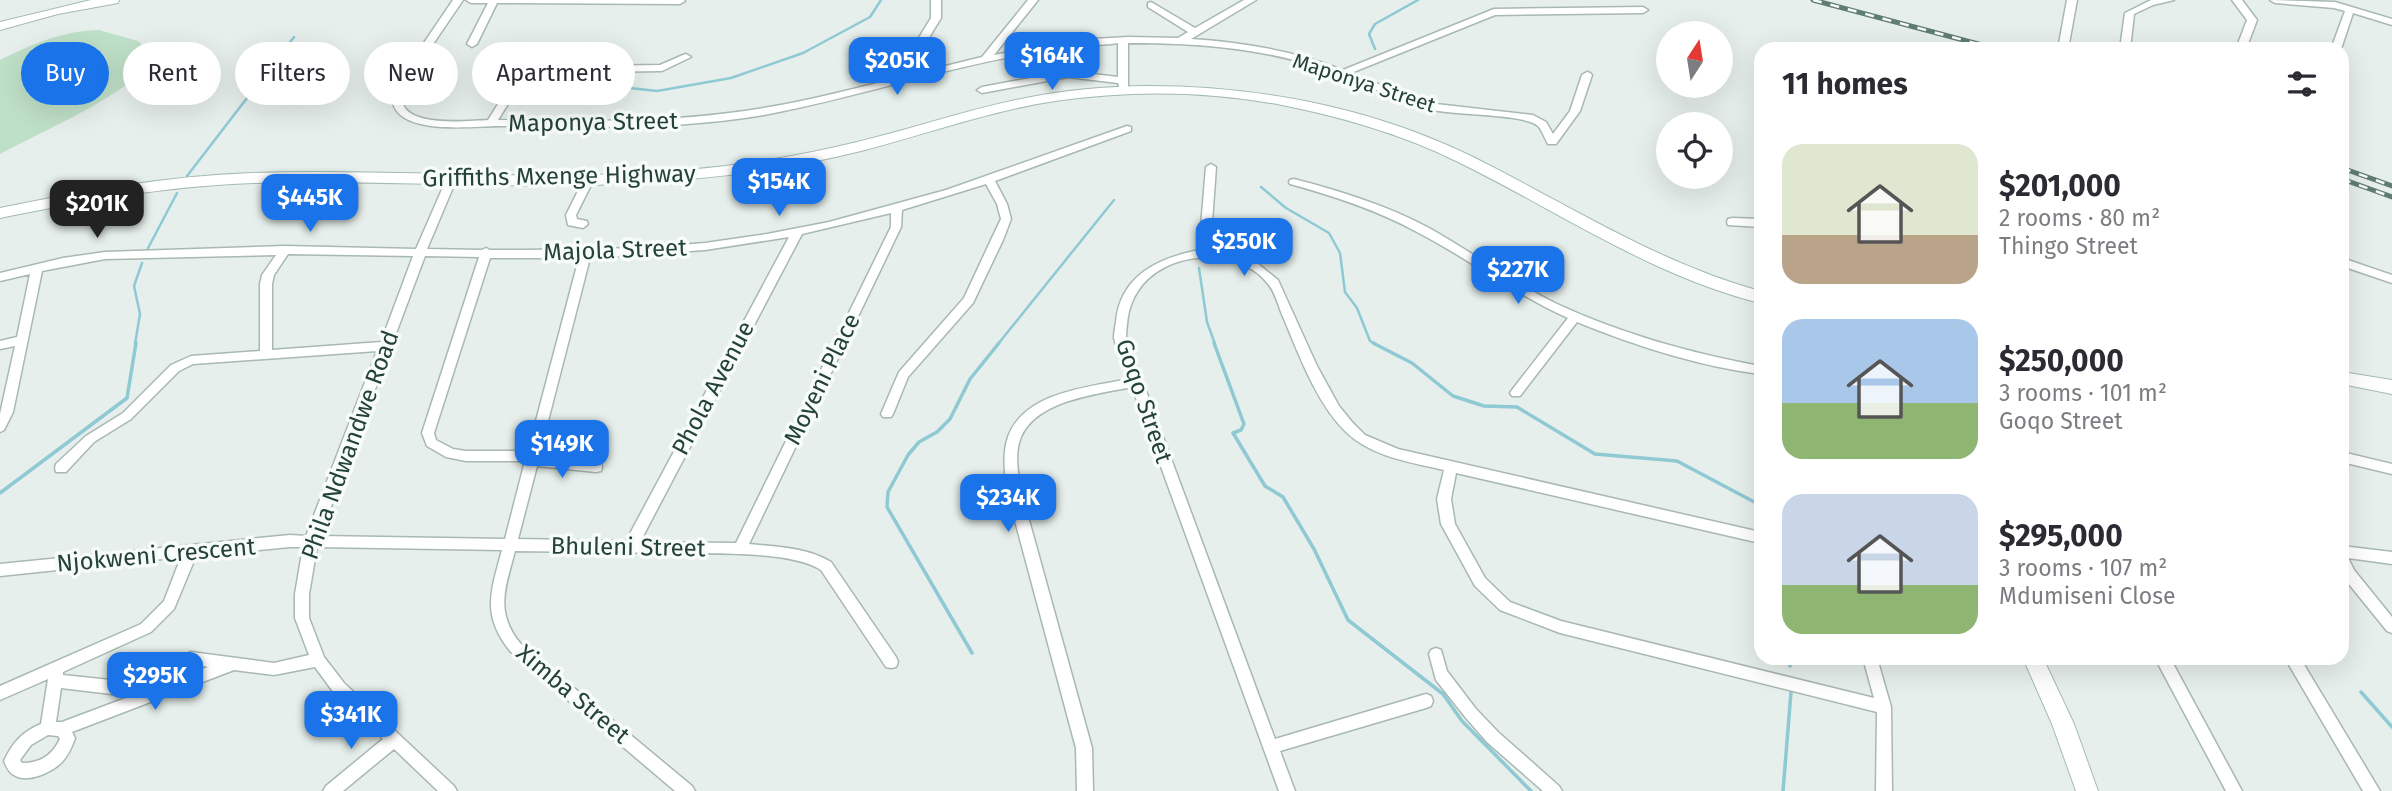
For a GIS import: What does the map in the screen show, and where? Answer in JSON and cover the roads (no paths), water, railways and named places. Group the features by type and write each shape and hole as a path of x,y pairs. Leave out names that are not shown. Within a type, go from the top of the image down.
{"street":[{"path":"0,26 57,10 113,0"},
{"name":"Maponya Street","path":"458,0 399,88 396,103 398,111 411,119 491,123 685,121 798,105 986,58 1047,47 1123,41 1180,41 1277,54 1343,73 1434,107 1529,117 1542,124 1552,142 1575,111 1587,75"},
{"path":"471,0 680,1"},
{"path":"473,42 494,0"},
{"path":"907,78 912,57 936,18 936,0"},
{"path":"986,58 1033,0"},
{"path":"1180,41 1193,31 1251,0"},
{"path":"1494,12 1504,0"},
{"path":"2064,42 2072,0"},
{"path":"2126,42 2130,13 2151,3 2169,0"},
{"path":"2237,0 2252,20 2244,42"},
{"path":"2275,0 2320,3 2392,22"},
{"path":"1151,5 1193,31"},
{"path":"2338,42 2350,9"},
{"path":"1343,73 1494,12 1643,10"},
{"path":"982,90 1068,74 1123,86 1123,41"},
{"path":"635,68 662,68 686,57"},
{"name":"Griffiths Mxenge Highway","path":"0,214 111,192 183,182 281,177 662,177 766,166 863,145 1005,106 1123,86 1241,95 1310,107 1379,125 1465,160 1584,227 1714,285 1754,296"},
{"path":"491,123 502,105"},
{"name":"Majola Street","path":"421,251 586,253 692,247 798,231 897,208 1064,154 1128,129"},
{"path":"1204,251 1211,167"},
{"name":"Phila Ndwandwe Road","path":"449,791 340,688 318,660 302,618 304,572 312,541 421,251 452,178"},
{"path":"583,224 572,222 571,215 589,179"},
{"path":"887,414 904,375 970,300 997,240 1006,219 1002,204 988,179"},
{"path":"1294,182 1378,208 1575,317 1706,360 1754,369"},
{"name":"Moyeni Place","path":"740,549 896,227 897,208"},
{"path":"1732,222 1754,223"},
{"name":"Phola Avenue","path":"630,547 798,231"},
{"path":"0,277 86,257 285,250 421,251"},
{"path":"265,354 266,284 268,275 285,250"},
{"name":"Goqo Street","path":"1287,791 1124,353 1119,324 1129,295 1159,265 1174,258 1204,251 1248,261 1274,283 1326,395 1352,430 1395,453 1754,536"},
{"path":"486,252 428,433 431,443 450,453 532,458 596,467"},
{"name":"Ximba Street","path":"586,253 495,611 507,637 687,791"},
{"name":"Griffiths Mxenge Highway","path":"1663,262 1754,285"},
{"path":"2349,264 2392,279"},
{"path":"0,427 7,412 37,269"},
{"path":"1516,393 1575,317"},
{"path":"0,345 20,341"},
{"path":"61,468 90,439 127,416 170,372 191,360 385,346"},
{"path":"2349,379 2392,387"},
{"path":"1085,791 1084,748 1014,491 1009,453 1012,440 1022,422 1041,408 1067,398 1136,382"},
{"path":"2349,459 2392,469"},
{"path":"1451,467 1444,499 1448,524 1480,582 1506,606 1560,627 1884,707"},
{"name":"Bhuleni Street","path":"312,541 740,549 795,554 826,566 891,662"},
{"name":"Njokweni Crescent","path":"0,570 312,541"},
{"path":"0,693 56,675 130,637 159,617 176,592 190,553"},
{"path":"2349,553 2392,558"},
{"path":"2349,574 2392,627"},
{"path":"1436,654 1438,673 1470,715 1511,756 1554,791"},
{"path":"56,675 120,688 191,658 274,669 318,660"},
{"path":"56,675 55,729 235,663"},
{"path":"1872,665 1884,707 1884,791"},
{"path":"2036,665 2063,724 2087,791"},
{"path":"2166,665 2234,791"},
{"path":"2296,665 2372,791"},
{"path":"1271,747 1426,701"},
{"path":"331,791 394,740"}],"waterway":[{"path":"635,89 657,91 731,78 803,53 870,17 881,0"},
{"path":"1375,49 1369,34 1375,24 1418,0"},
{"path":"187,176 294,37"},
{"path":"1261,187 1286,208 1329,233 1340,253 1345,292 1357,308 1370,341 1376,344"},
{"path":"146,252 177,193"},
{"path":"998,344 1114,200"},
{"path":"135,344 140,314 134,286 142,263"},
{"path":"1199,268 1207,322 1215,344"},
{"path":"0,493 127,398 136,343"},
{"path":"972,653 887,507 888,492 908,455 919,442 937,432 950,419 970,379 999,343"},
{"path":"1214,343 1244,424 1241,430 1233,433 1265,486 1283,497 1314,549 1348,620 1443,694 1462,721 1531,791"},
{"path":"1373,343 1412,363 1453,396 1484,406 1517,407 1595,454 1677,461 1754,502"},
{"path":"1783,791 1791,692"},
{"path":"2361,692 2392,727"}],"railway":[{"path":"1813,0 1971,42"},
{"path":"2349,171 2392,186"},
{"path":"2349,182 2392,197"}]}
